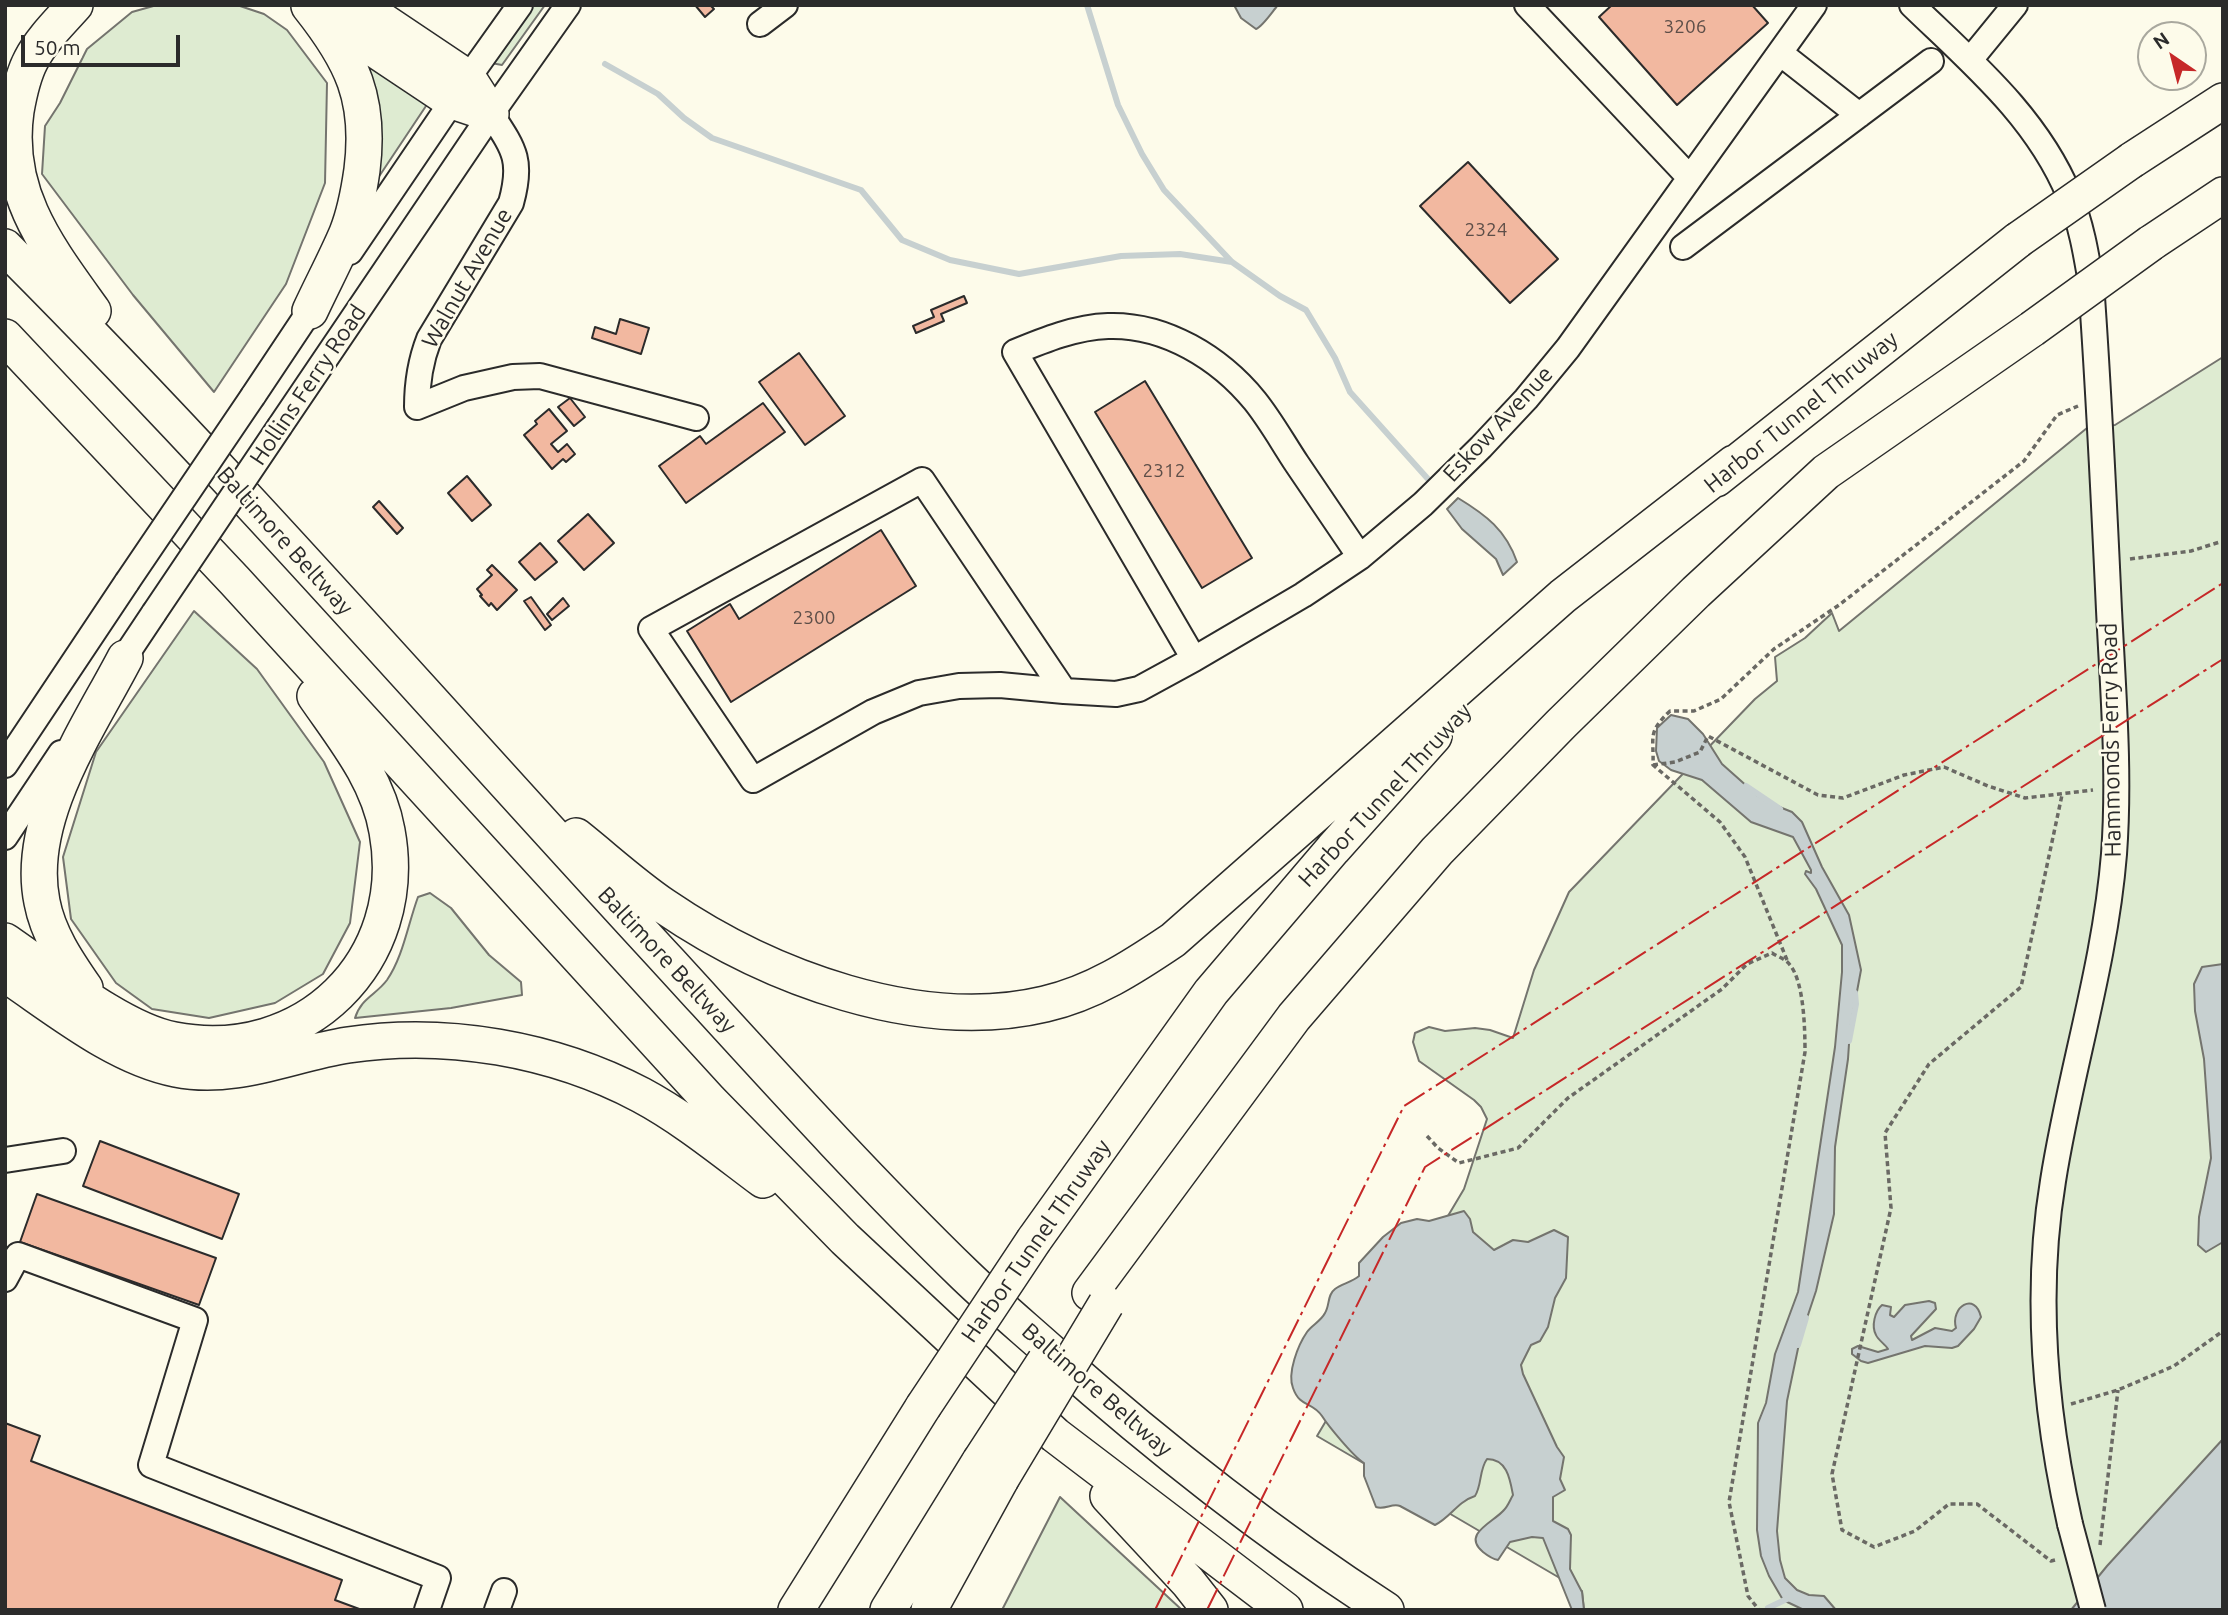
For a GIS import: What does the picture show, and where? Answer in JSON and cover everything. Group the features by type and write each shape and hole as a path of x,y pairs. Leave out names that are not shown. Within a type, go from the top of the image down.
{"highway":[{"path":"75,5 52,30 31,60 19,94 14,124 14,155 19,184 29,214 46,243 158,402"},
{"path":"359,5 491,114"},
{"path":"309,6 460,90"},
{"path":"309,6 331,33 348,62 359,91 365,122 359,192 348,230 310,311"},
{"name":"Harbor Tunnel Thruway","path":"796,1610 923,1407 1034,1240 1211,992 1442,727 1734,463 2018,240 2132,160 2223,101"},
{"path":"888,1610 990,1470 1098,1298 1206,1136 1294,1017 1437,850 1696,592 1826,472 2223,195"},
{"name":"Baltimore Beltway","path":"5,247 158,402 487,765 841,1149 968,1278 1128,1419 1229,1500 1317,1565 1386,1610"},
{"path":"5,337 235,581 710,1101 845,1239 1055,1435 1210,1610"},
{"path":"487,765 662,905 711,936 767,965 886,1002 954,1013 1003,1012 1047,1004 1091,989 1173,940 1563,596 1734,463"},
{"path":"5,941 132,1026 175,1040 223,1044 258,1039 291,1027 332,1001 351,981 379,933 387,906 390,857 387,829 373,785 350,747 235,581"},
{"path":"92,1000 52,934 42,902 39,865 43,830 55,791 125,657"},
{"path":"5,974 110,1043 159,1065 177,1069 230,1072 347,1045 385,1041 443,1041 513,1049 578,1067 642,1095 845,1239"},
{"path":"1055,1435 1285,1610"},
{"path":"929,1610 990,1470"}],"street":[{"name":"Hollins Ferry Road","path":"5,765 310,311 520,5"},
{"name":"Hollins Ferry Road","path":"5,837 491,114 568,5"},
{"path":"760,24 785,5"},
{"path":"1527,5 1690,178"},
{"name":"Eskow Avenue","path":"1064,691 922,480 651,629 753,780 873,712 919,693 959,686 1000,685 1064,691 1116,694 1139,688 1194,659 1303,595 1360,557 1423,504 1526,398 1568,348 1814,5"},
{"name":"Hammonds Ferry Road","path":"1912,5 1970,61 2025,120 2051,158 2070,198 2085,246 2091,284 2116,736 2114,851 2106,924 2052,1182 2043,1306 2049,1410 2070,1524 2093,1610"},
{"path":"1970,61 2014,5"},
{"path":"1780,52 1859,115"},
{"path":"1683,247 1931,61"},
{"name":"Walnut Avenue","path":"491,114 512,145 517,161 516,187 511,203 429,338 420,361 417,407 464,388 513,377 541,376 696,418"},
{"path":"1194,659 1015,352 1046,339 1106,326 1137,328 1168,336 1202,355 1232,376 1256,403 1360,557"},
{"path":"5,1160 63,1150"},
{"path":"5,1279 18,1255 195,1320 151,1465 438,1578 427,1610"}],"path":[{"path":"1759,1610 1748,1596 1729,1502 1805,1052 1805,1026 1796,973 1788,962 1745,857 1720,822 1653,765 1651,746 1655,726 1670,711 1694,711 1721,699 1774,649 1839,605 2024,461 2057,415 2077,406 2099,403"},
{"path":"2107,562 2190,551 2223,541"},
{"path":"1653,765 1675,762 1700,752 1708,736 1818,795 1843,798 1903,775 1944,767 2025,798 2116,789"},
{"path":"2062,795 2021,987 1929,1064 1885,1133 1891,1208 1832,1474 1842,1530 1874,1547 1915,1531 1949,1504 1977,1504 2051,1561 2063,1558"},
{"path":"1427,1136 1438,1148 1460,1163 1518,1148 1568,1098 1722,989 1747,964 1772,953 1788,962"},
{"path":"2049,1410 2118,1390 2174,1366 2223,1331"},
{"path":"2099,1549 2118,1390"}],"green space":[{"path":"157,5 237,5 264,14 287,30 327,83 325,183 286,284 214,392 133,295 42,174 45,126 60,103 87,49 132,12"},
{"path":"528,5 545,5 502,65 491,63"},
{"path":"358,54 425,100 426,106 370,190"},
{"path":"2223,357 2223,1610 1584,1610 1582,1591 1317,1436 1464,1189 1487,1119 1474,1100 1419,1061 1413,1042 1415,1033 1429,1027 1445,1031 1475,1028 1513,1038 1534,970 1569,892 1755,699 1777,681 1775,657 1805,638 1832,613 1839,631 2087,428 2115,425"},
{"path":"194,611 257,669 324,762 360,842 350,923 323,974 275,1003 209,1018 152,1009 116,983 71,919 63,857 96,752"},
{"path":"430,893 451,908 489,955 521,982 522,995 451,1008 355,1018 365,1001 383,985 393,971 418,897"},
{"path":"1060,1497 1182,1610 1002,1610"}],"shaded area":[{"path":"1234,5 1278,5 1256,29 1241,18"},
{"path":"1458,498 1494,524 1507,541 1517,562 1503,575 1496,559 1462,529 1447,509"},
{"path":"1671,715 1688,719 1703,734 1722,764 1758,796 1792,812 1802,822 1822,867 1849,915 1861,970 1850,1029 1835,1147 1834,1214 1816,1291 1800,1339 1787,1401 1777,1531 1785,1578 1797,1590 1809,1595 1824,1596 1836,1610 1804,1610 1783,1600 1761,1556 1757,1530 1758,1423 1766,1403 1775,1354 1798,1292 1835,1047 1842,945 1816,889 1805,874 1806,871 1811,873 1811,870 1793,837 1751,822 1702,780 1671,770 1659,761 1656,751 1657,728"},
{"path":"2223,964 2223,1242 2206,1252 2198,1245 2199,1217 2211,1158 2204,1059 2195,1011 2194,984 2202,967"},
{"path":"1464,1211 1470,1219 1473,1232 1494,1250 1513,1240 1528,1242 1554,1230 1568,1237 1566,1278 1555,1298 1548,1327 1540,1341 1531,1345 1521,1365 1557,1447 1564,1457 1560,1479 1565,1490 1553,1497 1553,1521 1568,1529 1571,1535 1570,1569 1582,1592 1584,1610 1572,1610 1543,1538 1532,1537 1510,1542 1498,1560 1488,1556 1477,1546 1477,1534 1504,1510 1513,1495 1506,1471 1499,1462 1487,1459 1475,1496 1463,1502 1435,1525 1400,1506 1376,1507 1364,1476 1364,1463 1354,1455 1318,1411 1299,1399 1293,1388 1291,1375 1297,1351 1309,1330 1327,1310 1332,1291 1359,1276 1359,1263 1383,1237 1401,1223 1417,1219 1429,1221"},
{"path":"1929,1301 1935,1303 1936,1309 1911,1336 1912,1340 1935,1328 1952,1331 1956,1328 1957,1314 1964,1305 1974,1305 1981,1317 1974,1329 1958,1346 1952,1348 1925,1346 1868,1363 1852,1354 1852,1349 1858,1346 1878,1352 1888,1349 1877,1337 1874,1327 1876,1315 1882,1305 1891,1307 1890,1315 1894,1317 1905,1305"},
{"path":"2223,1439 2223,1610 2071,1610 2107,1566"}],"building":[{"path":"695,5 710,5 714,9 705,17"},
{"path":"1612,5 1752,5 1768,23 1677,105 1599,17"},
{"path":"1468,162 1558,259 1510,303 1420,206"},
{"path":"964,296 967,303 941,314 944,321 916,333 913,326 934,317 931,310"},
{"path":"620,319 649,328 641,354 592,338 595,327 616,334"},
{"path":"799,353 845,416 805,445 759,382"},
{"path":"1145,381 1252,558 1202,588 1095,412"},
{"path":"570,398 585,417 574,426 558,407"},
{"path":"763,403 785,432 686,503 659,466 700,436 706,444"},
{"path":"549,409 567,431 551,444 558,452 567,444 575,454 566,462 563,459 552,469 524,435"},
{"path":"467,476 491,505 472,521 448,493"},
{"path":"379,501 403,528 397,534 373,507"},
{"path":"588,514 614,543 584,570 558,541"},
{"path":"881,530 916,586 731,702 687,631 730,604 739,619"},
{"path":"540,543 557,562 535,580 519,562"},
{"path":"492,565 517,590 497,610 491,603 489,606 477,589 492,575 487,570"},
{"path":"531,597 551,625 545,630 524,601"},
{"path":"563,598 569,606 552,620 547,614"},
{"path":"100,1141 239,1194 222,1239 83,1186"},
{"path":"37,1194 216,1258 199,1305 20,1242"},
{"path":"5,1423 40,1436 31,1461 342,1580 335,1600 362,1610 5,1610"}],"waterway":[{"path":"1087,5 1118,105 1142,154 1164,190 1232,262 1280,296 1306,310 1335,358 1350,392 1428,479"},
{"path":"605,64 658,94 684,118 712,138 861,190 902,240 950,260 1019,274 1121,256 1180,254 1232,262"},
{"path":"1746,786 1780,809"},
{"path":"1849,1041 1856,1004 1855,993"},
{"path":"1798,1345 1806,1318"},
{"path":"1768,1608 1791,1597"}],"power":[{"path":"1155,1610 1404,1106 2223,583"},
{"path":"1207,1610 1425,1167 2223,659"}]}
